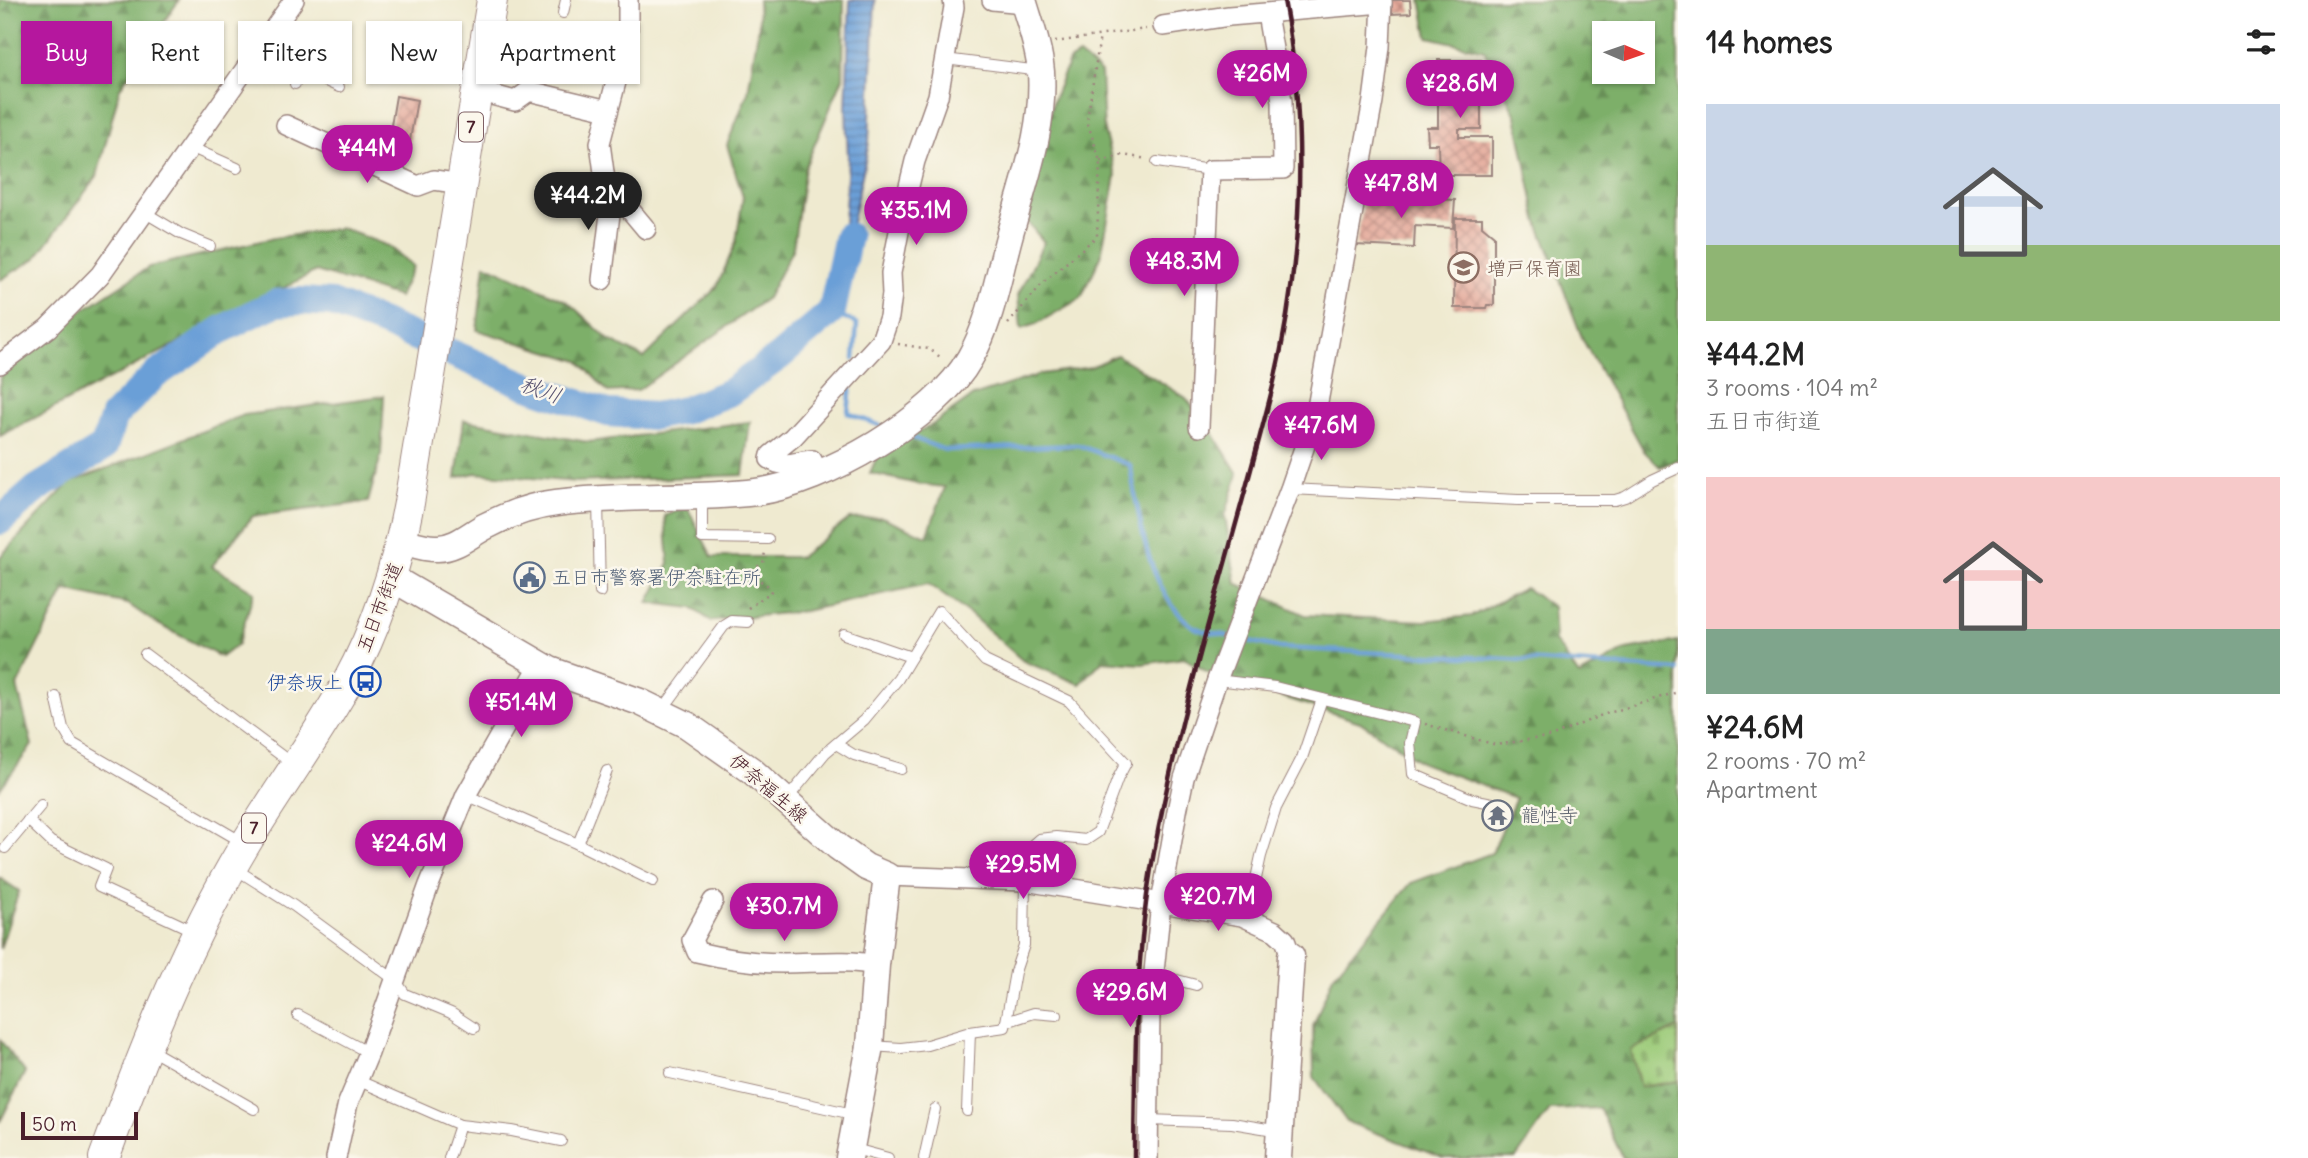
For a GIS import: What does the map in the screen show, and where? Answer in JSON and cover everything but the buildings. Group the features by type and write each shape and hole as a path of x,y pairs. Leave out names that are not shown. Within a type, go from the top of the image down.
{"main road":[{"name":"五日市街道","path":"104,1158 145,1048 197,932 239,855 346,684 365,646 392,579 409,503 492,0"}],"street":[{"path":"628,0 628,36 600,143 605,180 646,229"},
{"path":"819,473 812,460 781,465 770,459 771,455 793,437 881,341 889,317 891,273 903,211 915,161 938,96 953,0"},
{"path":"402,541 443,548 519,512 555,503 702,496 763,491 789,485 819,473 893,432 936,400 962,371 980,337 1033,146 1041,102 1041,71 1024,1 992,0"},
{"path":"1148,1158 1150,1011 1161,903 1184,778 1217,680 1290,489 1319,401 1373,102 1382,1 1229,16 1163,26"},
{"path":"0,364 48,328 100,275 288,8"},
{"path":"1199,428 1210,170 1283,169 1282,101 1267,14"},
{"path":"477,91 515,101 528,91 608,110"},
{"path":"286,125 418,186 434,180 462,184"},
{"path":"602,280 610,214 610,187"},
{"name":"伊奈福生線","path":"392,579 540,665 662,711 719,746 751,770 854,859 887,876"},
{"path":"335,1158 348,1102 369,1053 429,885 466,795 540,665"},
{"path":"850,1153 870,1046 887,876 1025,881 1247,919 1275,931 1285,940 1291,956 1278,1158"},
{"path":"713,901 692,940 697,952 736,961 858,962 876,965"}],"lane":[{"path":"563,13 566,0"},
{"path":"945,59 1041,71"},
{"path":"332,84 339,87"},
{"path":"190,147 237,168"},
{"path":"1157,162 1210,170"},
{"path":"144,212 181,234 210,246"},
{"path":"1290,489 1518,500 1615,500 1678,468"},
{"path":"702,496 702,538 768,539"},
{"path":"598,500 600,592"},
{"path":"785,801 825,753 864,720 898,679 939,611 985,661 1069,701 1126,763 1098,832 1086,841 1056,837 1039,839 1030,848 1025,881 1024,945 1015,972 1005,1027 970,1032 927,1045 901,1048 870,1046"},
{"path":"662,711 724,626 732,621 743,622"},
{"path":"844,634 911,657"},
{"path":"145,654 295,765"},
{"path":"1217,680 1275,687 1415,722 1410,743 1413,774 1472,799 1492,803"},
{"path":"56,697 63,728 72,743 239,855 295,906 395,980 405,993 451,1013 474,1028"},
{"path":"1247,919 1261,856 1276,808 1302,758 1322,699"},
{"path":"836,744 854,755 901,769"},
{"path":"578,844 607,771"},
{"path":"466,795 578,844 653,881"},
{"path":"5,848 41,805"},
{"path":"28,820 51,842 106,869 99,887 197,932"},
{"path":"1154,974 1195,985"},
{"path":"1006,1022 1034,1013 1057,1015"},
{"path":"299,1015 369,1053"},
{"path":"967,1111 970,1032"},
{"path":"145,1048 254,1109"},
{"path":"670,1073 857,1115"},
{"path":"357,1080 460,1125 561,1141"},
{"path":"924,1158 935,1109"},
{"path":"1148,1120 1232,1123 1280,1131"},
{"path":"449,1158 460,1125"},
{"path":"850,1153 888,1158"}],"path":[{"path":"1036,44 1163,26"},
{"path":"980,337 994,340 1042,284 1097,236 1100,161 1087,121 1100,36"},
{"path":"1100,161 1123,155 1157,162"},
{"path":"881,341 929,349 944,360"},
{"path":"743,622 748,608 771,592 766,585 748,573 763,563 768,539"},
{"path":"1415,722 1496,745 1553,736 1602,715 1678,692"}],"green space":[{"path":"0,0 179,0 165,21 126,21 126,79 120,88 97,176 36,258 0,280"},
{"path":"758,0 844,0 843,78 805,167 793,248 767,298 638,390 608,392 579,361 477,330 485,264 567,301 609,340 644,358 717,287 736,242 743,197 727,145 748,92 759,24"},
{"path":"1421,0 1678,0 1678,459 1660,467 1644,451 1583,340 1537,220 1516,116 1484,50 1428,37"},
{"path":"1079,55 1101,73 1104,131 1116,176 1101,256 1081,298 1036,324 1021,329 1018,295 1044,242 1023,217 1054,98 1069,61"},
{"path":"341,228 388,246 413,266 399,297 316,271 0,436 0,377 71,318 149,267 274,238"},
{"path":"1117,355 1186,398 1214,435 1238,474 1225,516 1236,583 1305,615 1424,621 1472,616 1525,588 1553,607 1555,641 1579,676 1626,650 1678,641 1678,1028 1631,1050 1640,1087 1678,1081 1678,1158 1623,1158 1599,1108 1550,1110 1516,1158 1443,1158 1347,1122 1314,1077 1313,1026 1333,976 1411,883 1492,853 1516,798 1422,763 1360,722 1209,673 1184,658 1142,664 1102,661 1080,684 1023,661 970,614 928,584 805,611 711,621 692,608 648,603 669,563 665,516 687,507 712,557 800,557 849,519 882,517 927,536 945,487 917,484 870,473 879,452 932,425 973,396 1041,374 1091,367"},
{"path":"384,396 381,455 368,502 253,516 212,566 254,592 238,644 221,657 154,622 128,604 65,590 17,686 32,745 0,789 0,557 69,483 244,415"},
{"path":"464,420 588,442 750,422 743,475 576,482 475,473 456,478"},
{"path":"0,878 19,891 0,949"},
{"path":"1678,1028 1678,1081 1640,1087 1631,1050"},
{"path":"0,1040 25,1072 0,1122"}],"water":[{"path":"850,0 875,0 869,143 841,274 848,159 846,109"}],"waterway":[{"name":"秋川","path":"0,521 36,489 104,447 114,416 154,376 221,330 276,303 332,303 525,385 608,413 655,416 685,410 730,392 780,356 832,311 848,236"},
{"path":"832,311 857,324 854,359"},
{"path":"851,385 848,413 886,428"},
{"path":"908,436 945,450 1078,445 1130,465 1147,551 1164,593 1191,625 1203,631 1228,636"},
{"path":"1240,639 1280,648 1678,670"}],"railway":[{"path":"1134,1158 1140,966 1154,852 1179,734 1273,386 1291,290 1299,193 1299,145 1297,96 1284,0"}],"place":[{"name":"増戸保育園","path":"1464,268"},
{"name":"五日市警察署伊奈駐在所","path":"529,577"},
{"name":"伊奈坂上","path":"366,682"},
{"name":"龍性寺","path":"1498,815"}]}
